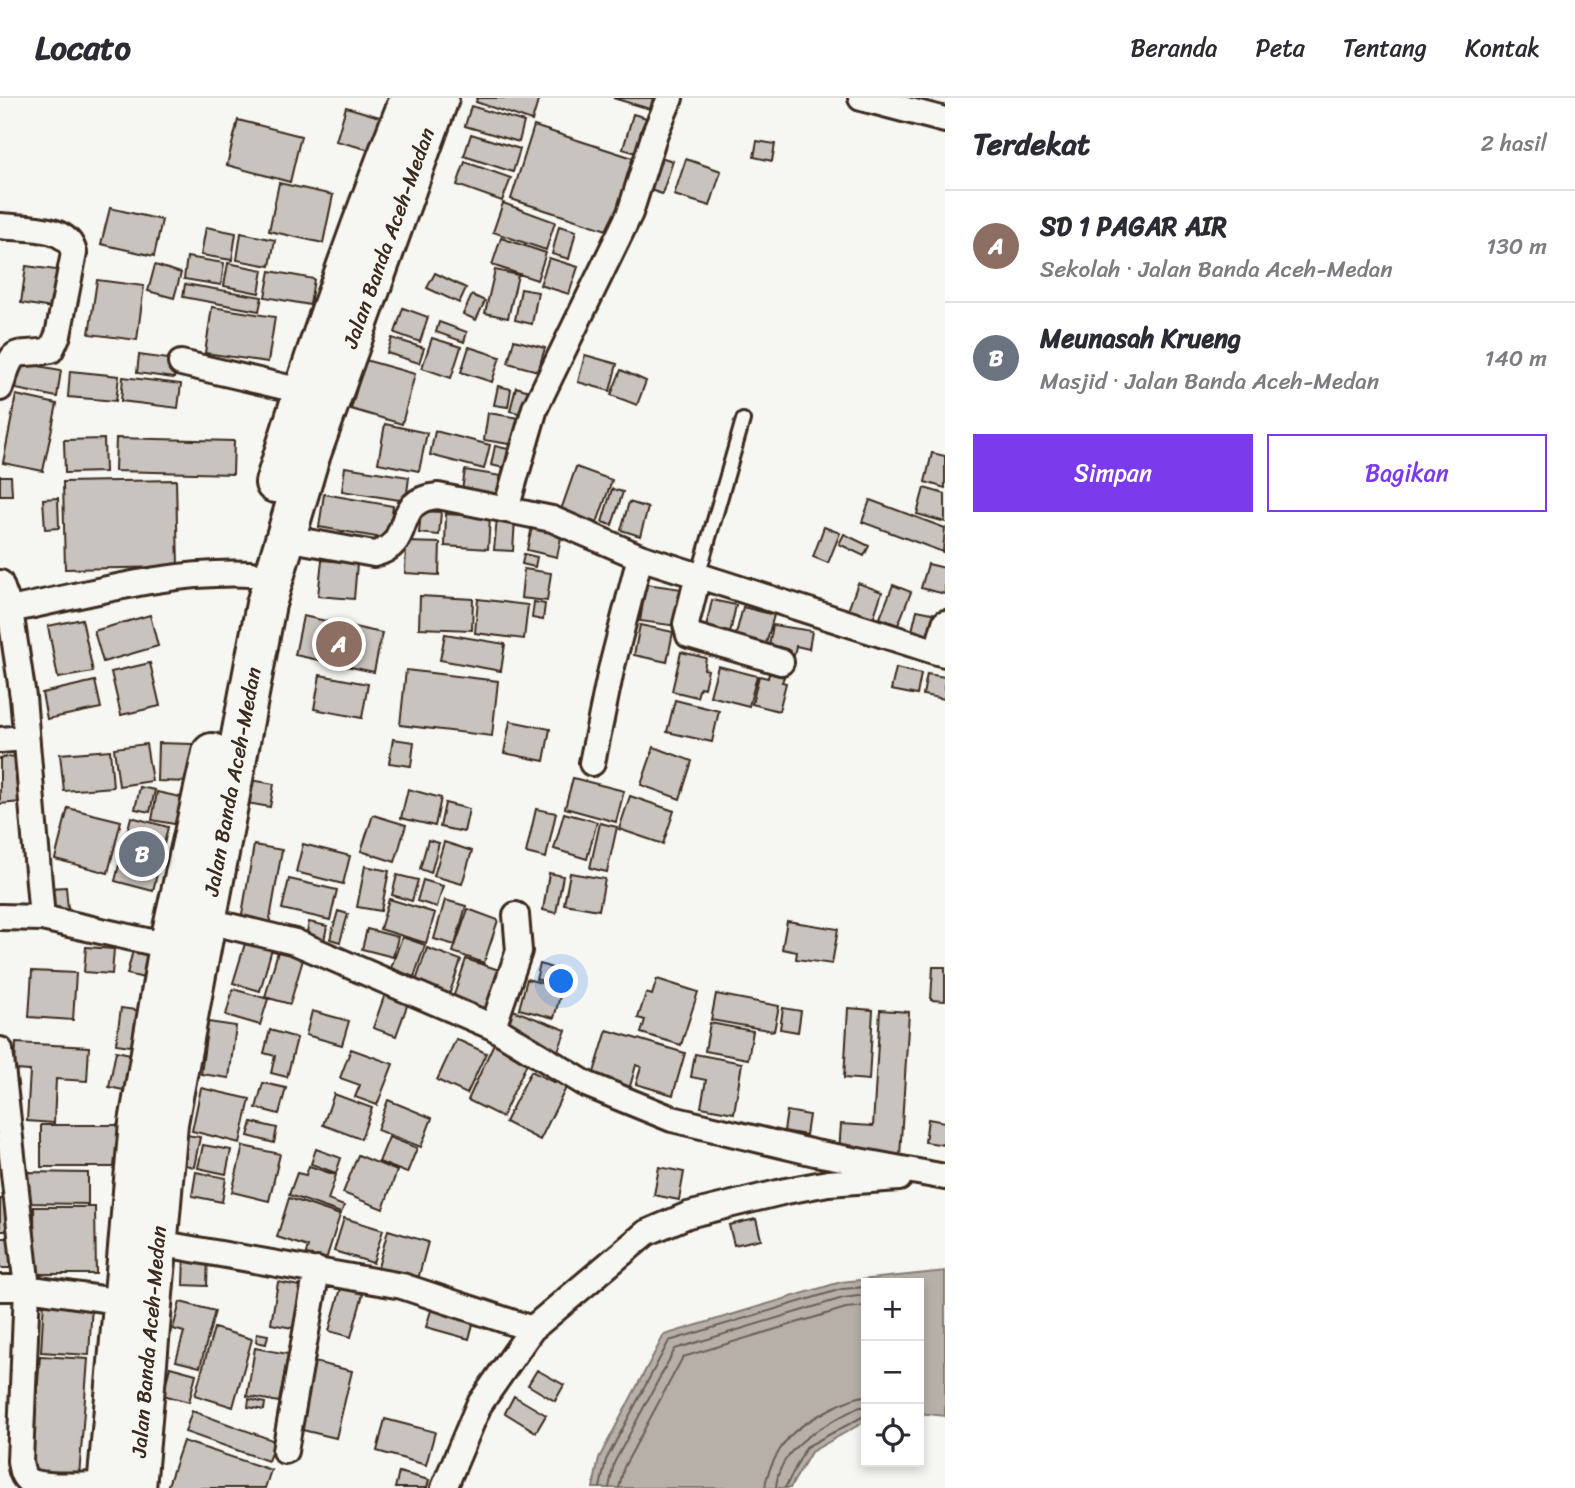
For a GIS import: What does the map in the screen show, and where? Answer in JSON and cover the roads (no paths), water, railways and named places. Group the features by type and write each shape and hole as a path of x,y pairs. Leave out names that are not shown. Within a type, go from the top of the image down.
{"highway":[{"name":"Jalan Banda Aceh-Medan","path":"121,1487 123,1303 139,1124 169,946 251,574 302,391 363,219 410,98"},
{"name":"Jalan Banda Aceh-Medan","path":"121,1487 158,1243 168,1123 204,920 266,604 309,459 439,98"}],"street":[{"path":"506,509 535,408 630,213 654,133 670,98"},
{"path":"861,98 945,120"},
{"path":"0,226 60,233 69,240 74,253 58,335 51,350 25,350 16,354 9,361 0,388"},
{"path":"181,363 302,391"},
{"path":"286,538 374,554 388,551 396,541 411,505 422,497 438,496 552,519 640,557 941,653 945,624"},
{"path":"592,763 616,648 640,557"},
{"path":"10,610 170,577 218,572 251,574"},
{"path":"698,576 686,624 689,635 781,662"},
{"path":"0,583 10,610 23,697 42,918"},
{"path":"0,740 25,738"},
{"path":"493,1027 519,951 516,915"},
{"path":"0,918 42,918 169,946"},
{"path":"204,920 295,942 493,1027 586,1084 672,1119 815,1153 941,1176"},
{"path":"0,1050 18,1186 27,1288 20,1461 23,1474 28,1481 43,1484 121,1487"},
{"path":"444,1488 479,1405 532,1329 646,1233 688,1215 828,1183 941,1176"},
{"path":"158,1243 402,1286 532,1329"},
{"path":"285,1451 317,1270"},
{"path":"0,1288 27,1288 123,1303"}],"lane":[{"path":"698,576 743,420"}],"water":[{"path":"945,1271 945,1416 924,1414 924,1278 879,1278"},
{"path":"861,1280 861,1424 811,1452 790,1488 593,1488 599,1458 664,1335 841,1282"}],"place":[{"name":"SD 1 PAGAR AIR","path":"339,644"},
{"name":"Meunasah Krueng","path":"142,854"}]}
